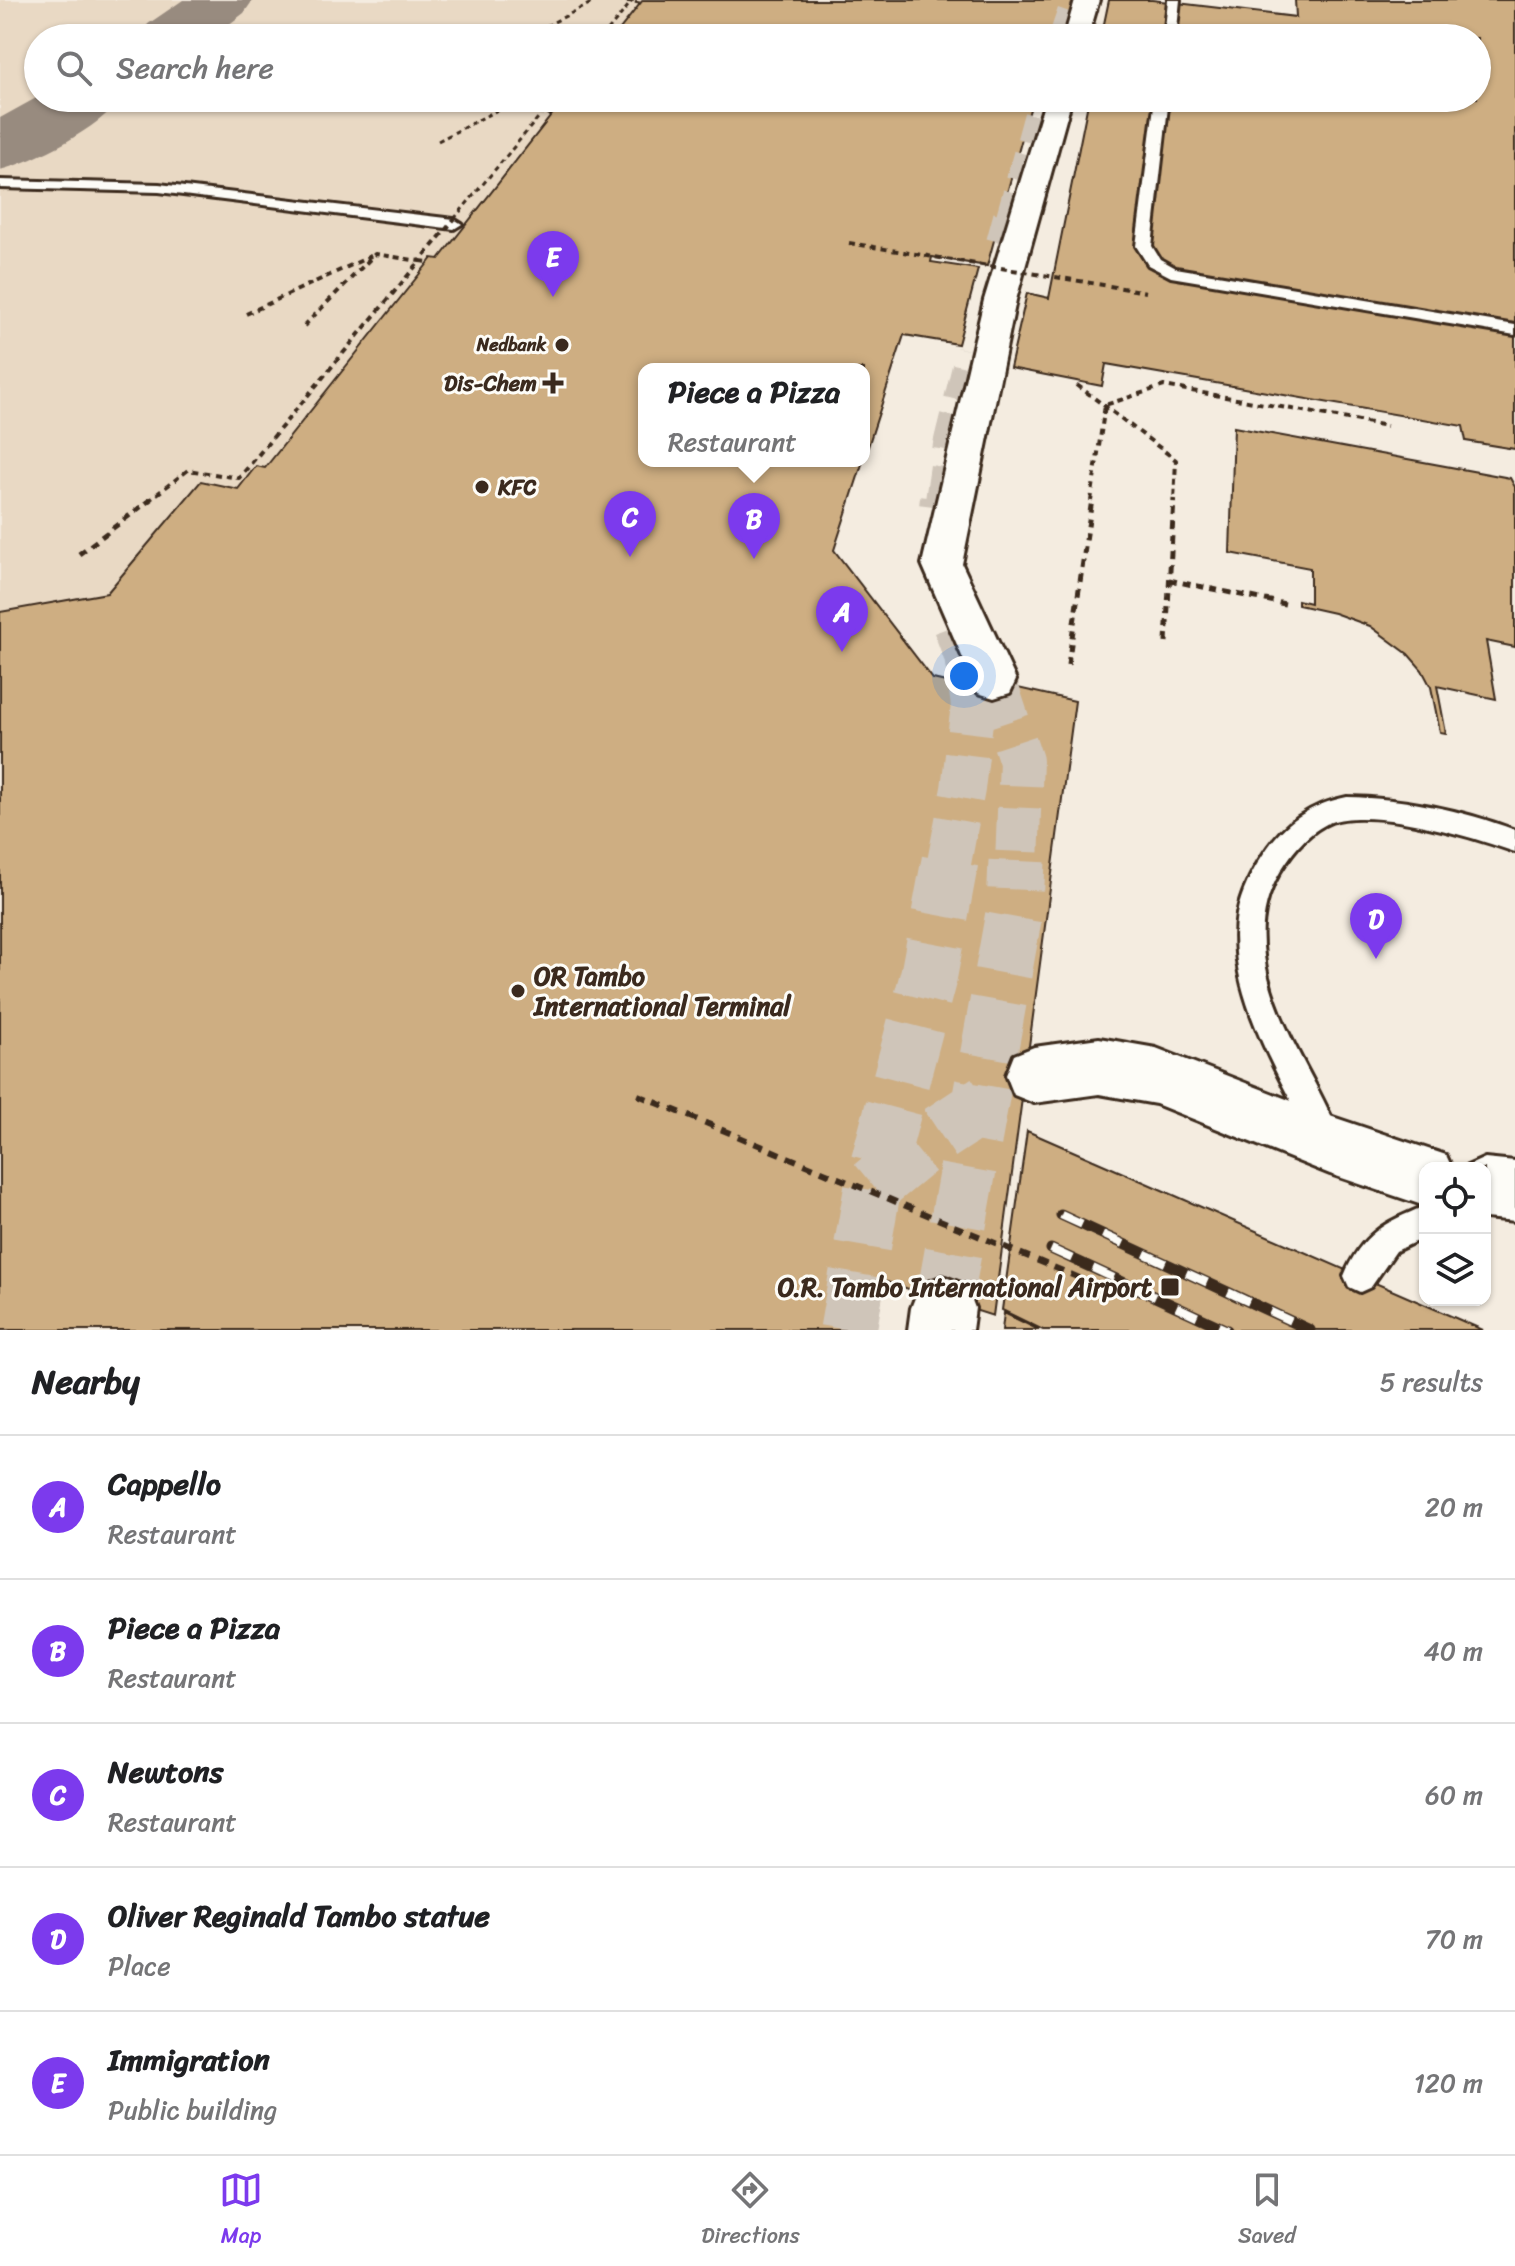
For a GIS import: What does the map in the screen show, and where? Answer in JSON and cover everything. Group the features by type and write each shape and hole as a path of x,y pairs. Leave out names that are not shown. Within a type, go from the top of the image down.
{"street":[{"path":"1080,24 1087,0"},
{"path":"994,680 942,564 1000,300 1055,112"},
{"path":"1034,1075 1099,1066 1156,1076 1330,1145 1419,1174"},
{"path":"1491,1189 1515,1191"}],"lane":[{"path":"1160,112 1144,246 1158,266 1171,272 1515,330"},
{"path":"0,184 159,188 454,224"},
{"path":"1330,1145 1286,1062 1252,964 1249,922 1259,885 1280,850 1305,823 1335,809 1376,809 1452,822 1515,841"},
{"path":"1491,1207 1515,1205"},
{"path":"1360,1276 1385,1240 1419,1224"}],"path":[{"path":"550,24 597,0"},
{"path":"617,0 640,3"},
{"path":"613,24 632,1"},
{"path":"438,141 493,112"},
{"path":"239,478 543,112 552,115"},
{"path":"849,243 1146,292"},
{"path":"304,326 375,254"},
{"path":"246,314 375,254 429,262"},
{"path":"1077,385 1176,460 1166,642"},
{"path":"1105,405 1164,386 1387,426"},
{"path":"1068,665 1105,405"},
{"path":"79,554 188,470 246,479"},
{"path":"1169,580 1285,604"},
{"path":"638,1095 1099,1286"}],"shaded area":[{"name":"O.R. Tambo International Airport","path":"0,0 1076,0 1070,24 24,24 24,112 1029,112 987,266 933,258 931,261 978,269 958,344 904,335 870,440 870,363 638,363 638,467 861,467 834,550 0,1330"}],"building":[{"path":"643,0 1076,0 1070,24 624,24"},
{"path":"1109,0 1152,0 1296,17 1295,0 1515,0 1515,449 1466,441 1463,426 1106,364 1102,386 1010,368 1027,293 1049,298 1086,112 1491,112 1491,24 1104,24"},
{"name":"O.R. Tambo International Airport","path":"554,112 1029,112 987,266 932,257 931,262 978,269 958,344 904,335 870,440 870,363 638,363 638,467 861,467 834,550 933,679 959,685 961,675 1075,701 993,1316 884,1281 875,1330 0,1330 0,612 107,593 201,481 238,489 256,466 265,468 432,258 439,259"},
{"path":"1234,427 1510,478 1515,487 1515,647 1486,641 1496,699 1437,686 1446,733 1440,732 1431,687 1408,654 1370,626 1298,605 1298,600 1310,603 1310,568 1230,553"},
{"path":"1027,1131 1419,1302 1419,1306 1428,1306 1483,1330 1043,1330 1002,1310"},
{"path":"1004,1313 1039,1330 1002,1330"}],"taxiway":[{"path":"190,24 223,0"},
{"path":"0,148 63,112"}],"tunnel":[{"path":"1067,24 1075,0"},
{"path":"1009,219 1038,112"},
{"path":"1003,243 1010,217"},
{"path":"942,501 950,445 973,351"},
{"path":"941,507 942,499"},
{"path":"949,863 963,789 973,705 966,656 950,613"},
{"path":"994,680 1021,761 1017,863"},
{"path":"873,1186 929,974 950,861"},
{"path":"979,1107 1015,908 1017,861"},
{"path":"979,1107 993,1098"},
{"path":"873,1186 925,1143 979,1107"},
{"path":"943,1308 979,1107"},
{"path":"848,1330 873,1186"}],"railway":[{"path":"1061,1215 1310,1330"},
{"path":"1051,1249 1227,1330"}],"place":[{"name":"Immigration","path":"553,297"},
{"name":"Nedbank","path":"562,345"},
{"name":"Dis-Chem","path":"553,383"},
{"name":"KFC","path":"482,487"},
{"name":"Newtons","path":"630,557"},
{"name":"Piece a Pizza","path":"754,559"},
{"name":"Cappello","path":"842,652"},
{"name":"Oliver Reginald Tambo statue","path":"1376,959"},
{"name":"OR Tambo International Terminal","path":"518,991"},
{"name":"O.R. Tambo International Airport","path":"1170,1287"}]}
